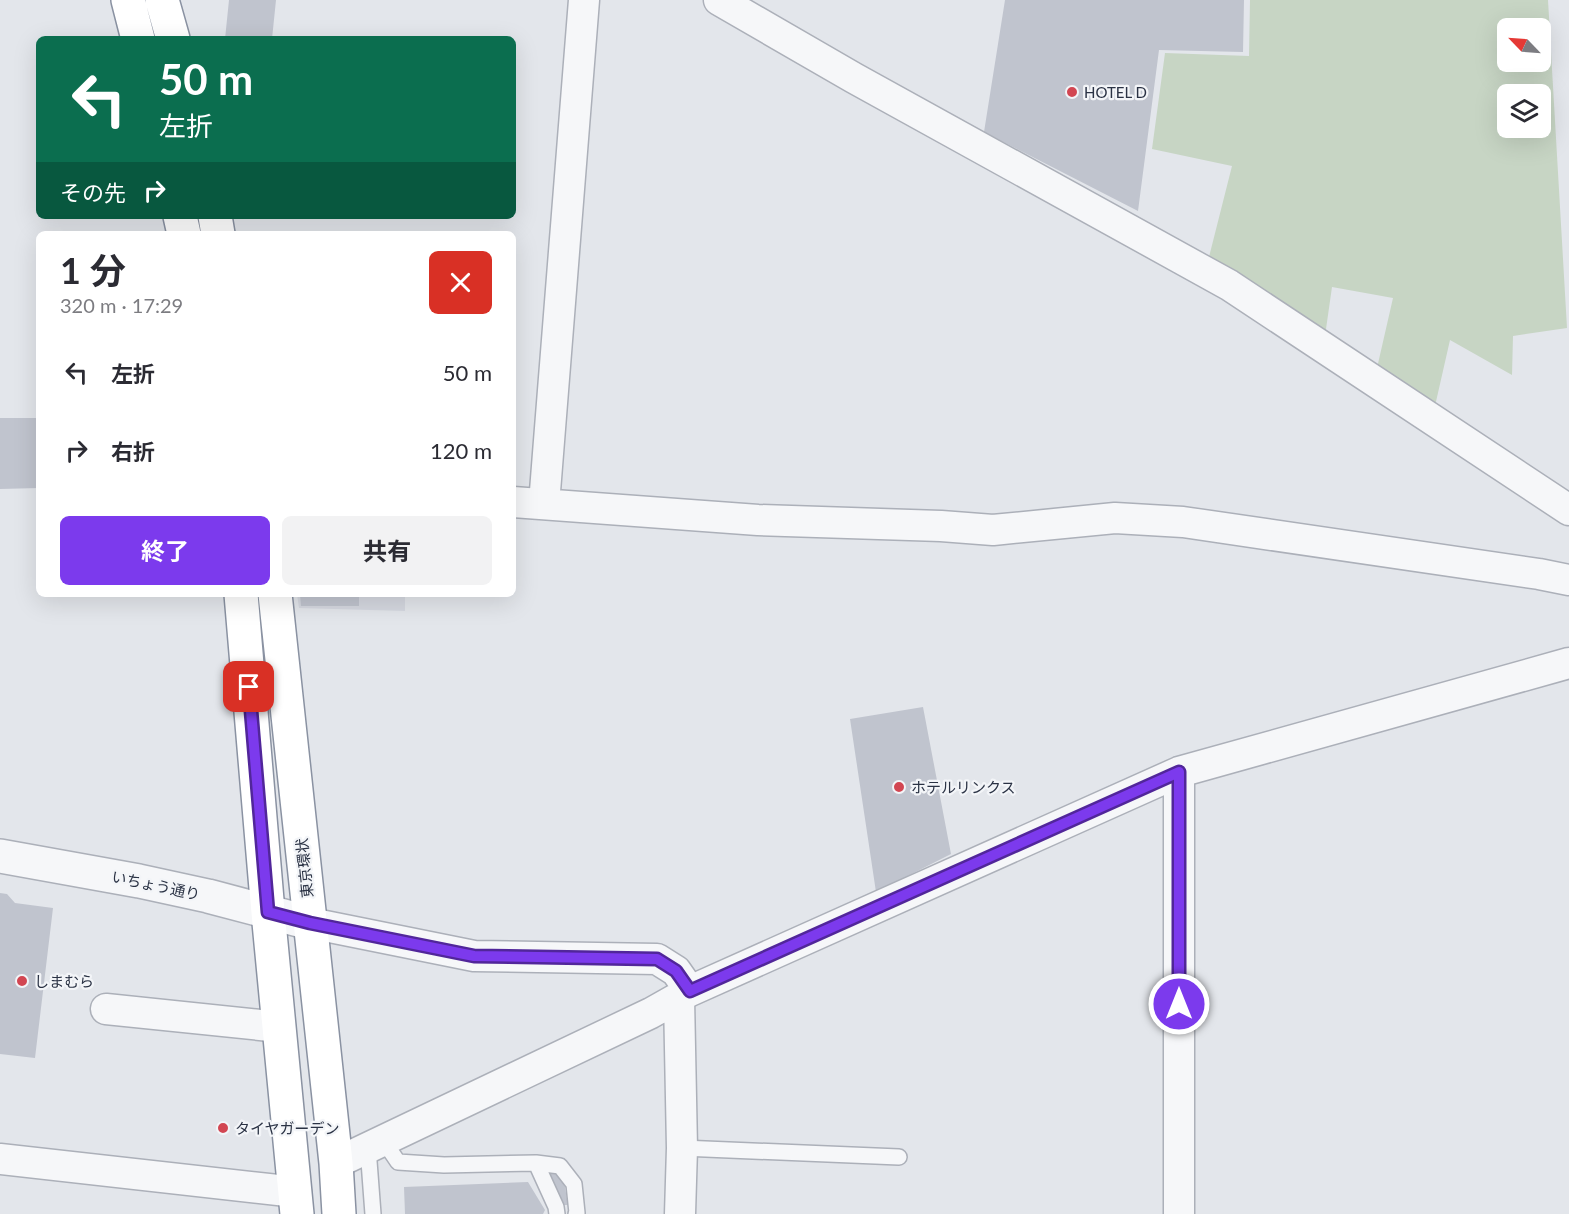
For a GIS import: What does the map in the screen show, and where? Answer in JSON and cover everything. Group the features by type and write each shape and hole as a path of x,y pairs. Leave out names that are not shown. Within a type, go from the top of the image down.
{"highway":[{"path":"128,0 137,36"},
{"path":"162,0 172,36"},
{"path":"241,597 268,912 297,1203"},
{"name":"東京環状","path":"275,597 336,1163 339,1214"}],"street":[{"path":"544,504 584,0"},
{"path":"719,0 854,78 1229,285 1569,510"},
{"path":"516,502 758,520 993,530 1115,518 1183,522 1528,572 1569,580"},
{"path":"336,1163 651,1013 685,994 1179,772 1569,663"},
{"path":"1179,772 1179,1214"},
{"name":"いちょう通り","path":"0,856 139,881 208,896 310,923"},
{"path":"310,923 474,956 657,959 676,971 685,994 680,1214"},
{"path":"106,1010 280,1027"},
{"path":"0,1159 297,1203"}],"lane":[{"path":"376,1144 398,1162 444,1165 536,1162 560,1166 574,1184 576,1214"},
{"path":"373,1214 376,1144"},
{"path":"682,1148 899,1157"},
{"path":"536,1162 557,1214"}],"shaded area":[{"path":"297,597 405,597 405,611 299,608"}],"green space":[{"path":"1250,0 1548,0 1549,18 1497,18 1497,72 1551,72 1551,52 1567,328 1513,336 1512,375 1450,340 1435,406 1377,368 1393,298 1332,287 1325,336 1209,257 1232,166 1152,149 1165,53 1249,56"}],"building":[{"path":"229,0 276,0 272,36 225,36"},
{"name":"HOTEL D","path":"1005,0 1244,0 1243,52 1159,50 1138,211 984,132"},
{"path":"0,418 36,418 36,488 0,489"},
{"path":"300,597 359,597 359,606 301,606"},
{"name":"ホテルリンクス","path":"923,707 951,854 876,892 850,719"},
{"name":"しまむら","path":"0,893 7,894 15,903 53,908 35,1058 0,1054"},
{"path":"547,1169 563,1176 568,1205 560,1205"},
{"path":"528,1182 545,1210 543,1214 405,1214 404,1187"}],"place":[{"name":"HOTEL D","path":"1072,92"},
{"name":"ホテルリンクス","path":"899,787"},
{"name":"しまむら","path":"22,981"},
{"name":"タイヤガーデン","path":"223,1128"}],"route":[{"path":"249,687 268,912 310,923 474,956 657,959 676,971 690,991 1179,772 1179,1004"}]}
